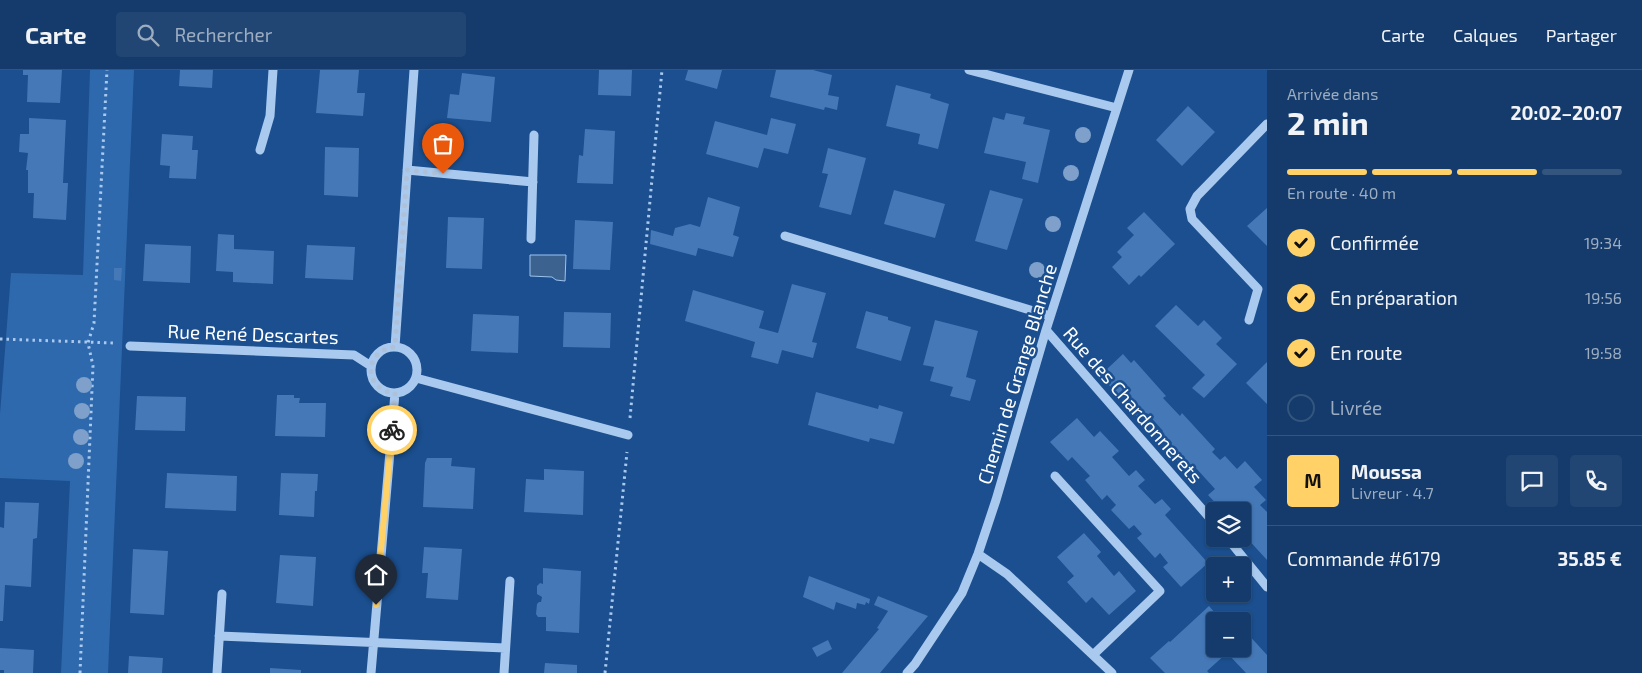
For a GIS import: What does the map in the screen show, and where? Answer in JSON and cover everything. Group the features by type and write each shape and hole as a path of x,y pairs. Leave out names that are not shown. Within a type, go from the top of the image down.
{"street":[{"path":"260,150 270,116 273,70"},
{"path":"395,347 414,70"},
{"path":"969,70 1116,108"},
{"name":"Chemin de Grange Blanche","path":"907,673 962,593 978,554 996,500 1050,316 1129,70"},
{"path":"1249,320 1258,289 1192,219 1190,209 1197,196 1267,124"},
{"path":"531,238 534,135"},
{"path":"407,170 533,182"},
{"path":"785,236 1050,316"},
{"name":"Rue des Chardonnerets","path":"1046,330 1206,514"},
{"name":"Rue René Descartes","path":"130,346 354,355 371,366"},
{"path":"395,347 402,348 413,358 416,364 416,378 407,389 395,393 388,392 376,385 373,380 371,366 373,360 382,350 395,347"},
{"path":"416,378 628,436"},
{"path":"371,673 395,393"},
{"path":"1055,476 1160,591 1093,655"},
{"path":"1234,547 1267,587"},
{"path":"978,554 1007,574 1112,673"},
{"path":"504,673 510,582"},
{"path":"217,673 222,594"},
{"path":"219,636 505,648"}],"path":[{"path":"80,673 93,366 88,343 94,322 107,70"},
{"path":"605,673 662,70"},
{"path":"0,339 122,343 130,346"}],"shaded area":[{"path":"90,70 134,70 108,673 61,673 70,481 0,478 0,414 11,273 83,275"},
{"path":"530,255 566,255 565,281 556,280 552,277 530,276"}],"building":[{"path":"23,70 62,70 60,103 27,102 28,75 23,75"},
{"path":"180,70 213,70 212,88 179,86"},
{"path":"320,70 359,70 357,93 365,93 363,116 316,113"},
{"path":"599,70 632,70 631,96 598,95"},
{"path":"688,70 722,70 717,89 685,80"},
{"path":"776,70 813,70 832,75 828,95 839,97 837,110 825,107 824,110 770,97"},
{"path":"462,73 495,77 491,122 447,118 450,94 459,95"},
{"path":"896,85 931,94 930,98 949,104 938,149 918,144 920,134 886,126"},
{"path":"1188,106 1215,132 1182,166 1156,140"},
{"path":"1006,113 1025,117 1023,124 1050,130 1038,183 1022,179 1026,162 984,153 993,117 1004,120"},
{"path":"29,118 66,120 63,183 68,183 66,220 33,218 34,193 28,193 28,170 26,170 28,153 19,152 20,134 29,134"},
{"path":"771,118 796,124 788,154 764,148 758,168 706,154 715,121 767,135"},
{"path":"585,129 615,131 613,184 577,183 579,155 583,156"},
{"path":"162,134 193,136 192,150 198,150 196,179 169,178 170,166 160,165"},
{"path":"325,147 359,148 358,197 324,195"},
{"path":"828,148 866,158 851,215 819,207 828,174 822,173"},
{"path":"894,190 945,204 935,238 884,224"},
{"path":"990,190 1023,199 1007,250 975,241"},
{"path":"708,197 740,207 733,235 739,237 733,257 698,248 696,256 650,244 651,230 673,236 675,228 690,224 700,227"},
{"path":"1267,208 1267,246 1247,226"},
{"path":"1144,212 1175,244 1141,277 1139,275 1129,285 1112,267 1122,257 1117,252 1134,235 1127,228"},
{"path":"448,217 484,218 482,269 446,268"},
{"path":"575,220 613,222 610,270 573,269"},
{"path":"218,234 234,235 234,249 274,251 273,284 233,282 233,272 216,271"},
{"path":"145,244 191,246 190,283 143,281"},
{"path":"307,245 355,247 353,280 305,278"},
{"path":"114,268 122,268 121,281 114,280"},
{"path":"792,284 826,293 812,342 817,343 813,358 782,350 778,364 751,357 755,342 685,321 693,290 764,311 759,328 778,333"},
{"path":"1176,305 1198,326 1204,320 1222,338 1216,344 1237,364 1204,398 1192,388 1205,375 1155,326"},
{"path":"866,311 888,317 888,320 911,327 901,361 856,348"},
{"path":"564,312 611,313 610,348 563,347"},
{"path":"473,314 519,316 518,353 471,351"},
{"path":"935,320 978,331 966,377 976,380 970,401 950,396 953,387 930,381 934,367 923,365"},
{"path":"1123,354 1131,363 1134,360 1166,396 1163,398 1180,416 1182,413 1215,449 1212,452 1220,460 1225,456 1237,469 1245,461 1262,480 1254,487 1266,500 1260,505 1267,512 1267,560 1251,543 1251,502 1215,502 1208,495 1215,489 1195,467 1188,473 1156,438 1163,431 1147,413 1140,420 1108,384 1115,378 1107,369"},
{"path":"1267,362 1267,404 1246,383"},
{"path":"816,392 878,409 879,405 903,412 894,444 870,438 869,442 808,425"},
{"path":"277,395 294,395 294,398 300,398 299,403 326,403 325,437 275,436"},
{"path":"137,396 186,397 185,431 135,430"},
{"path":"1077,418 1094,437 1100,431 1119,451 1112,457 1129,476 1136,470 1145,480 1138,486 1155,504 1162,499 1171,509 1165,515 1206,561 1206,565 1181,587 1163,567 1168,563 1160,553 1155,558 1137,538 1142,534 1134,525 1129,529 1111,510 1116,505 1107,495 1102,500 1085,480 1090,476 1072,457 1068,461 1050,442"},
{"path":"427,458 452,458 451,466 475,468 473,509 423,507 425,463"},
{"path":"544,469 584,471 583,515 524,512 526,479 544,480"},
{"path":"167,473 237,476 236,511 165,508"},
{"path":"281,473 318,474 314,517 279,515"},
{"path":"5,502 39,503 37,538 33,539 31,587 5,585 3,621 0,621 0,527 4,528"},
{"path":"1084,533 1101,552 1097,556 1114,576 1119,571 1136,591 1109,615 1092,597 1086,603 1067,582 1074,576 1057,557"},
{"path":"424,547 462,549 458,600 426,598 428,573 422,573"},
{"path":"133,549 168,551 164,615 130,613"},
{"path":"280,555 316,557 313,606 276,603"},
{"path":"543,568 581,571 579,633 546,631 546,617 538,617 536,614 537,604 541,602 542,597 537,594 537,586 540,583 543,584"},
{"path":"809,576 870,599 869,604 866,602 865,605 857,603 856,609 836,602 834,610 803,597"},
{"path":"878,596 928,616 880,673 842,673 879,629 877,628 888,611 874,605"},
{"path":"1209,606 1214,612 1206,612 1206,657 1223,657 1207,671 1209,673 1165,673 1150,658"},
{"path":"1251,637 1267,655 1267,673 1246,673 1231,657 1251,657"},
{"path":"828,640 832,649 817,657 812,648"},
{"path":"0,648 34,650 33,673 4,673 4,670 0,670"},
{"path":"129,656 163,658 162,673 128,673"},
{"path":"545,663 577,665 577,673 544,673"},
{"path":"270,668 301,670 301,673 270,673"}],"way so far":[{"path":"392,430 395,393 382,390 376,385 371,373 371,366 373,360 382,350 395,347 407,170 443,174"}],"route":[{"path":"376,605 392,430"}]}
